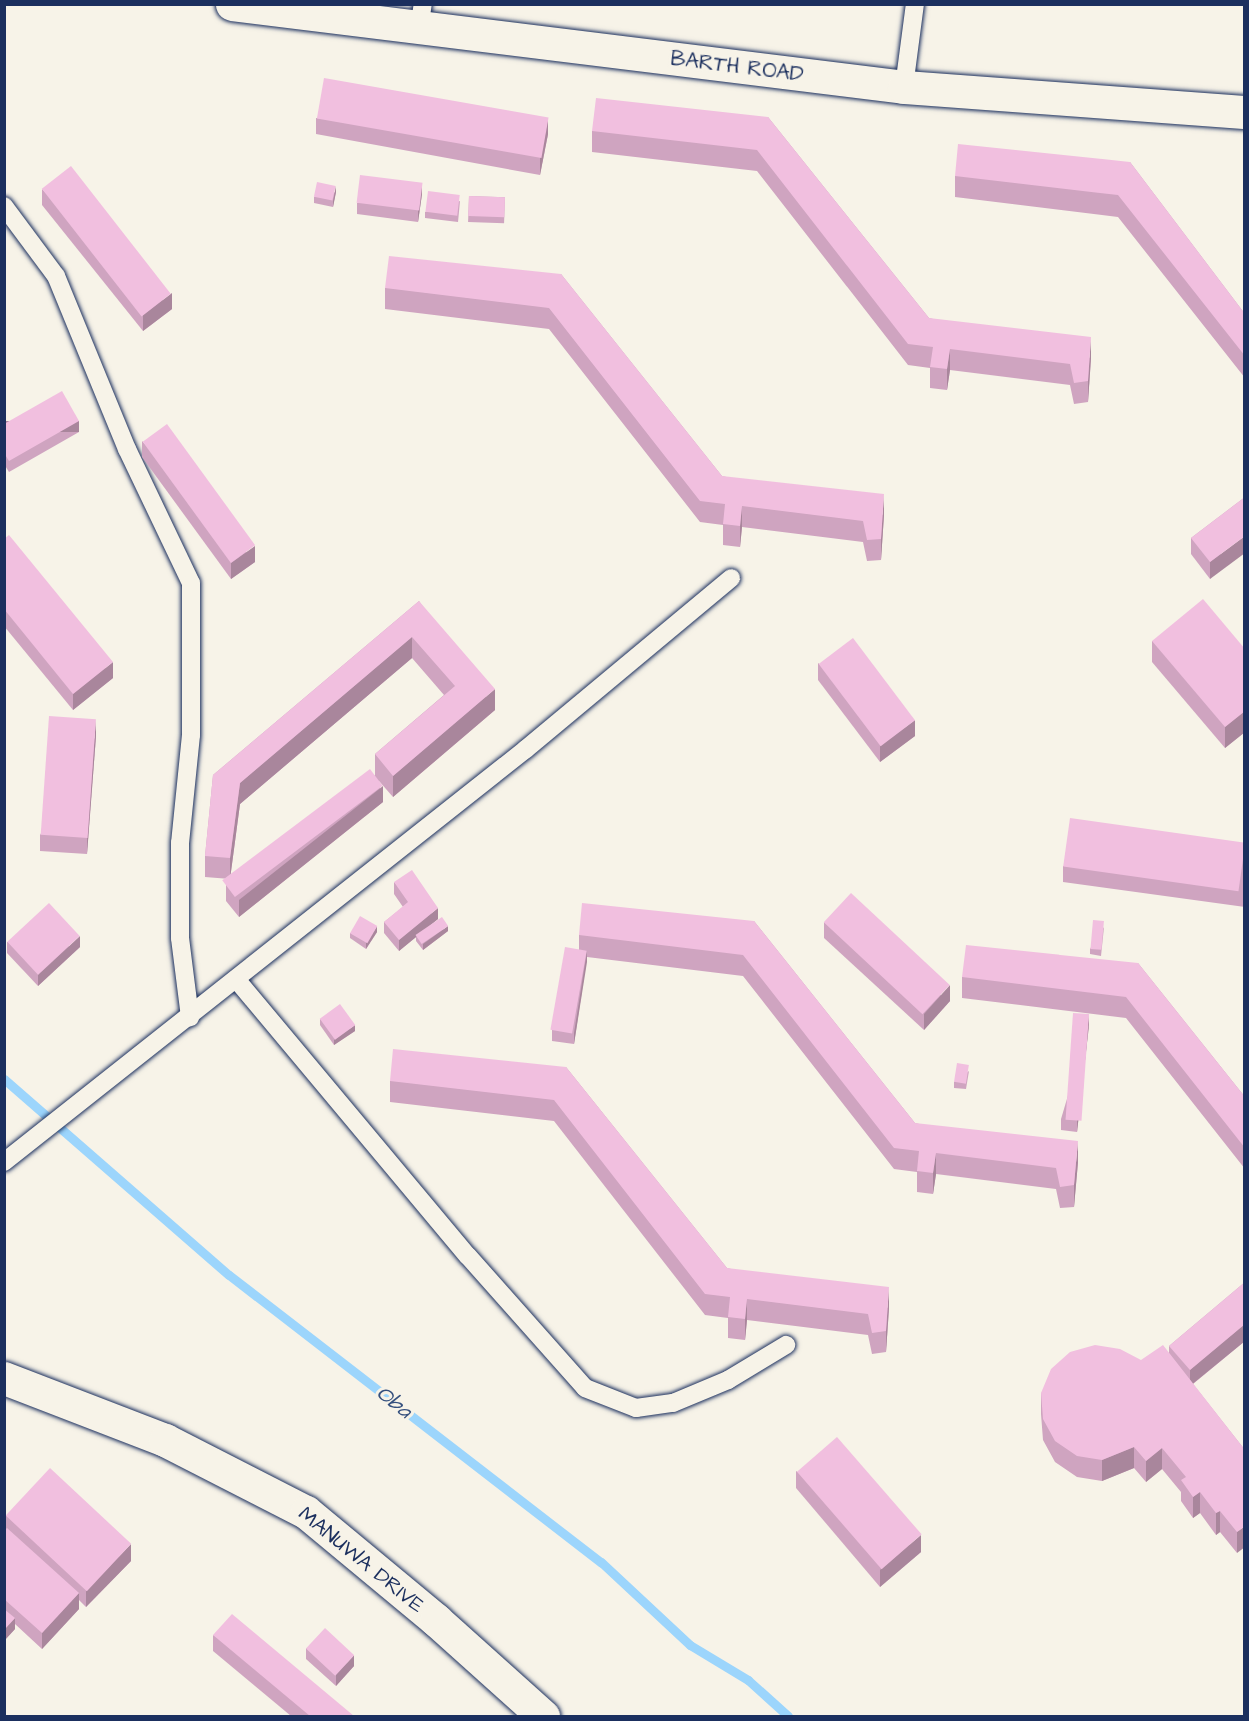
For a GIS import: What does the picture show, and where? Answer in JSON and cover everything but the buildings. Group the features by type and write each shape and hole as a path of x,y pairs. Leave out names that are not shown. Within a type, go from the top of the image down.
{"street":[{"name":"BARTH ROAD","path":"232,4 421,16 904,87 1245,112"},
{"name":"MANUWA DRIVE","path":"11,1375 165,1440 306,1512 436,1620 543,1716"}],"lane":[{"path":"904,87 915,4"},
{"path":"4,206 56,276 127,449 191,583 191,735 180,843 180,938 190,1017"},
{"path":"4,1162 62,1113 190,1017 526,749 731,578"},
{"path":"236,979 468,1256 585,1388 636,1408 673,1403 728,1380 786,1345"}],"waterway":[{"name":"Oba","path":"4,1079 229,1275 601,1562 690,1645 748,1680 788,1716"}]}
